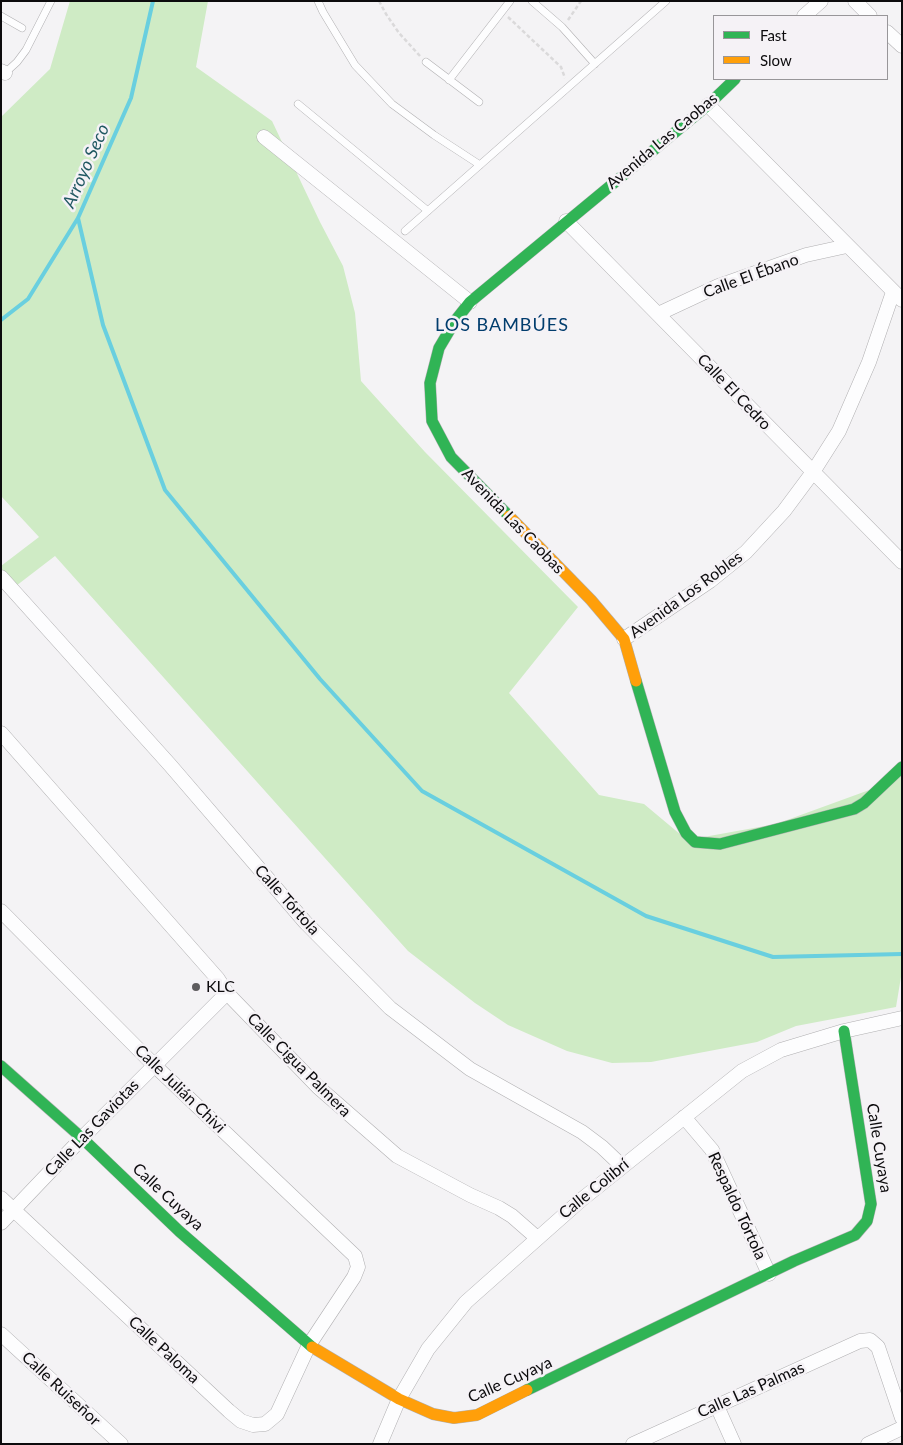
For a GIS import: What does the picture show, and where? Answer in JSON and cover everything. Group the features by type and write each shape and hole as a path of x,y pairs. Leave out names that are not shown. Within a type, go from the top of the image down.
{"street":[{"path":"805,15 820,1"},
{"path":"855,1 869,15"},
{"path":"888,33 902,46"},
{"name":"Avenida Las Caobas","path":"735,80 708,105 470,302 455,320 439,348 430,383 432,420 451,457 591,600 624,639 673,805 686,833 696,842 720,844 854,809 902,767"},
{"path":"708,105 898,296"},
{"path":"264,137 470,302"},
{"name":"Calle El Cedro","path":"566,221 902,562"},
{"name":"Calle El Ébano","path":"658,314 718,286 806,255 847,246"},
{"name":"Avenida Los Robles","path":"624,639 710,581 746,552 784,511 813,472 839,431 898,296"},
{"name":"Calle Tórtola","path":"1,577 170,765 305,922 390,1008 470,1068 582,1132 602,1146 622,1166"},
{"name":"Calle Cigua Palmera","path":"1,733 218,979 227,993 318,1087 397,1156 470,1195 499,1208 512,1216 536,1237"},
{"name":"Calle Julián Chivi","path":"1,911 154,1065 355,1256 358,1267"},
{"name":"Calle Las Gaviotas","path":"1,1223 82,1138 227,993"},
{"name":"Calle Colibrí","path":"380,1444 399,1399 428,1349 466,1302 536,1237 622,1166 742,1070 781,1050 844,1031 902,1018"},
{"name":"Calle Cuyaya","path":"1,1066 82,1138 179,1232 309,1345 399,1399 433,1414 454,1418 477,1415 794,1261 856,1235 868,1222 871,1204 844,1031"},
{"name":"Respaldo Tórtola","path":"684,1117 712,1150 769,1274"},
{"name":"Calle Paloma","path":"1,1198 241,1421 253,1426 265,1424 277,1414 309,1345 354,1277 358,1267"},
{"name":"Calle Ruiseñor","path":"1,1334 121,1444"},
{"name":"Calle Las Palmas","path":"633,1444 860,1341 870,1340 878,1347 902,1418"},
{"path":"718,1406 734,1444"},
{"path":"868,1444 902,1428"}],"lane":[{"path":"2,73 17,62 26,50 51,1"},
{"path":"318,1 355,65 392,104 434,136 480,165"},
{"path":"449,80 510,1"},
{"path":"532,1 562,27 595,64"},
{"path":"405,231 666,1"},
{"path":"1,16 22,28"},
{"path":"426,62 479,102"},
{"path":"298,104 428,210"}],"path":[{"path":"379,1 399,33 426,62"},
{"path":"562,27 581,1"},
{"path":"502,11 561,67 565,77 564,81"}],"green space":[{"path":"70,1 208,1 196,67 272,121 343,266 355,313 361,381 425,452 578,607 509,693 599,795 644,804 687,840 776,824 883,785 902,769 902,971 896,1007 796,1026 757,1042 651,1062 612,1063 567,1051 508,1025 475,1003 408,951 55,556 12,589 1,577 1,566 39,537 1,496 1,117 50,69"}],"waterway":[{"name":"Arroyo Seco","path":"1,320 28,299 78,218 131,98 153,1"},
{"path":"78,218 103,325 165,490 320,679 422,791 646,916 773,957 902,954"}],"traffic: fast":[{"path":"509,516 451,457 432,421 430,383 439,348 455,321 470,302 708,105 734,80"},
{"path":"636,681 675,812 686,833 695,842 720,844 854,809 864,803 902,767"},
{"path":"527,1390 794,1261 855,1235 867,1221 871,1204 844,1031"},
{"path":"1,1066 82,1138 179,1231 312,1347"}],"traffic: slow":[{"path":"509,516 591,600 624,639 636,681"},
{"path":"312,1347 399,1399 433,1414 454,1418 477,1415 527,1390"}],"place":[{"name":"KLC","path":"196,987"}],"district":[{"name":"LOS BAMBÚES","path":"502,325"}]}
